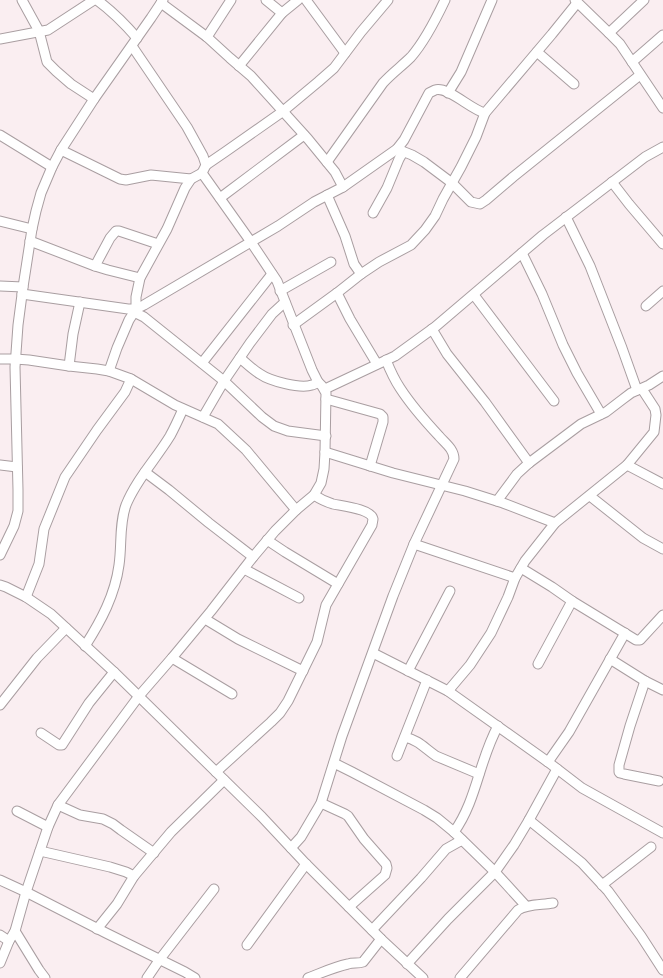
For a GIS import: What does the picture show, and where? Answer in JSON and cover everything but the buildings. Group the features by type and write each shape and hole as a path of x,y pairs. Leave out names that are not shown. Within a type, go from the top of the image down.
{"street":[{"path":"22,0 39,31 47,62 71,84 94,99"},
{"path":"0,39 48,30 96,0 106,7 128,28 134,42 187,127 203,156 204,169 220,198 277,281 293,325 312,370 318,382 325,389 326,399 326,436 324,469 321,483 314,494 267,540 205,619 139,696 58,805 48,827 26,892 15,931 0,963"},
{"path":"207,37 231,0"},
{"path":"266,0 282,13"},
{"path":"239,66 282,13 298,0"},
{"path":"306,0 345,53"},
{"path":"109,371 117,348 135,310 140,278 167,229 185,188 191,179 225,152 282,112 334,68 361,32 388,0"},
{"path":"327,162 383,83 410,57 423,40 445,0"},
{"path":"448,93 460,72 492,0"},
{"path":"609,33 644,0"},
{"path":"0,555 14,526 18,512 15,359 22,290 32,229 41,193 61,150 94,99 162,1 207,37 251,76 327,162 343,187"},
{"path":"293,325 361,274 379,262 411,245 425,230 435,216 476,137 485,113 537,52 577,1 620,44 640,75 660,97 663,108"},
{"path":"632,62 663,36"},
{"path":"537,52 574,84"},
{"path":"400,150 424,162 452,183 470,202 480,204 640,75"},
{"path":"374,213 387,188 399,159 400,150 404,140 429,93 436,90 442,90 476,110 485,113"},
{"path":"0,135 52,167"},
{"path":"220,198 304,135"},
{"path":"325,389 395,356 432,329 566,217 646,157 663,147"},
{"path":"61,150 120,179 126,180 152,175 191,179"},
{"path":"135,310 278,226 314,202 343,187 400,150"},
{"path":"612,182 663,244"},
{"path":"327,195 354,264 361,274"},
{"path":"448,691 470,665 491,633 515,578 529,556 555,523 627,465 658,432 655,409 640,390 590,266 566,217"},
{"path":"0,221 32,229"},
{"path":"95,266 110,238 116,231 158,244"},
{"path":"30,241 95,266 140,278"},
{"path":"522,253 542,294 563,345 577,373 601,414"},
{"path":"280,291 330,262"},
{"path":"202,363 272,274"},
{"path":"0,286 80,302 135,310 224,381 274,426 288,431 326,436"},
{"path":"646,306 663,291"},
{"path":"337,293 350,319 377,364"},
{"path":"474,294 554,401"},
{"path":"69,366 73,334 80,302"},
{"path":"203,417 224,381 240,358 272,314 285,302"},
{"path":"432,329 448,354 529,463"},
{"path":"240,358 259,374 272,380 291,385 305,386 313,385 318,382"},
{"path":"0,359 15,359 109,371 131,380 183,409 218,424 246,450 296,510"},
{"path":"291,848 301,837 321,803 342,736 393,596 414,544 454,459 454,454 449,446 399,388 386,360"},
{"path":"497,501 517,474 529,463 581,424 606,412 623,398 663,376"},
{"path":"26,597 39,564 44,529 66,477 97,430 126,392 131,380"},
{"path":"326,399 380,414 383,417 383,422 370,466"},
{"path":"85,646 104,614 116,585 122,521 126,506 135,486 170,436 183,409"},
{"path":"325,452 393,473 497,501 555,523"},
{"path":"0,465 17,467"},
{"path":"627,465 663,484"},
{"path":"145,472 253,557"},
{"path":"216,772 271,722 280,713 288,701 317,642 326,605 372,525 373,520 371,515 353,507 324,501 314,494"},
{"path":"590,496 643,538 663,549"},
{"path":"267,540 284,552 338,584"},
{"path":"414,544 515,578"},
{"path":"521,568 636,640 640,640 663,615"},
{"path":"244,569 299,598"},
{"path":"0,585 26,597 51,614 114,672 262,817 306,864 381,939 423,978"},
{"path":"408,671 450,591"},
{"path":"538,664 572,601"},
{"path":"205,619 238,638 303,671"},
{"path":"0,704 37,658 66,628"},
{"path":"548,762 569,732 625,633"},
{"path":"373,653 448,691 582,788 663,833"},
{"path":"172,658 232,694"},
{"path":"610,659 645,681 663,690"},
{"path":"41,733 59,745 62,745 89,703 114,672"},
{"path":"397,756 427,680"},
{"path":"645,681 630,726 619,765 619,772 659,781"},
{"path":"454,832 462,821 468,807 488,747 498,726"},
{"path":"405,737 418,742 436,756 479,774"},
{"path":"334,763 437,818 454,832 495,872 526,906"},
{"path":"407,964 448,919 495,872 514,845 557,769"},
{"path":"97,929 116,904 134,876 171,832 224,780"},
{"path":"321,803 348,816 364,839 386,864 387,868 385,875 349,907"},
{"path":"58,805 80,815 103,819 113,824 154,853"},
{"path":"16,811 48,827"},
{"path":"529,820 582,863 608,891 641,936 663,970"},
{"path":"372,930 422,878 446,849 462,840"},
{"path":"602,885 651,847"},
{"path":"40,851 110,867 134,876"},
{"path":"247,945 306,864"},
{"path":"0,880 160,959 195,978"},
{"path":"147,978 214,889"},
{"path":"460,978 518,910 526,906 553,903"},
{"path":"15,931 45,978"},
{"path":"0,935 9,941"},
{"path":"308,978 332,968 350,963 363,962 381,939"}]}
